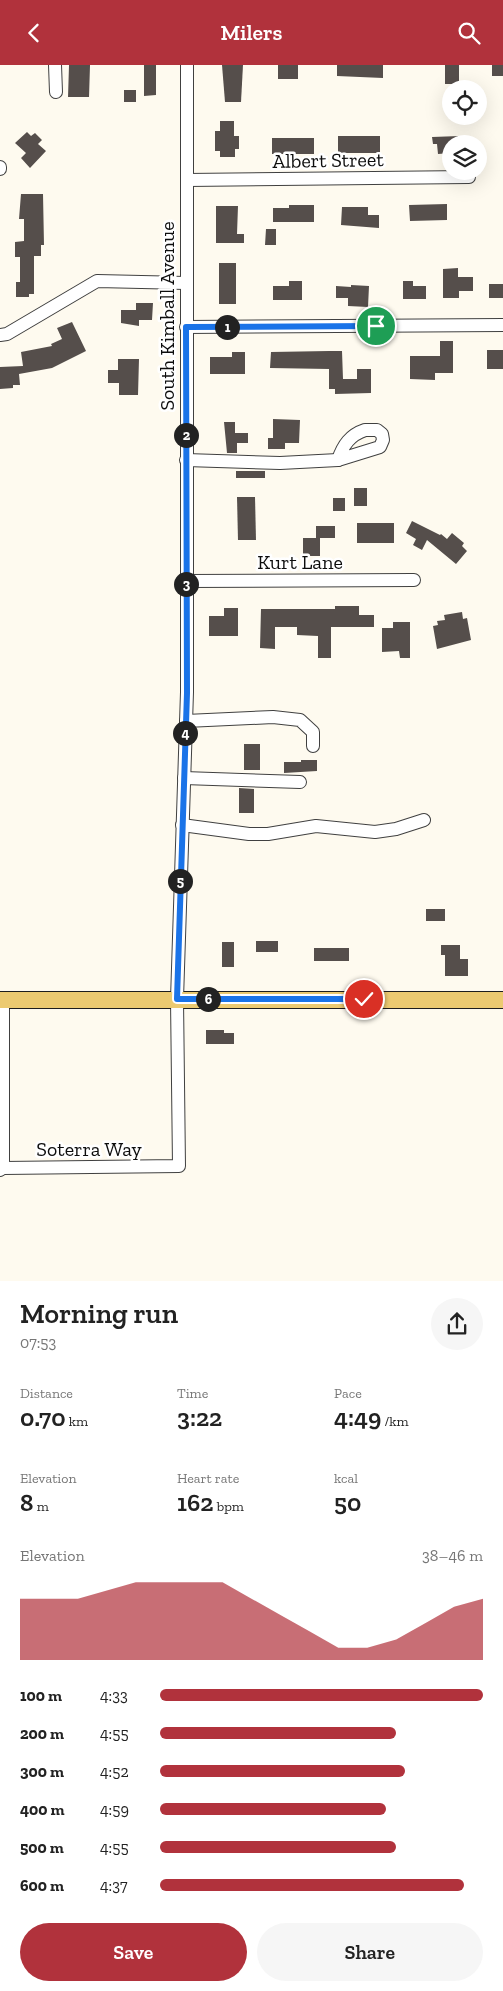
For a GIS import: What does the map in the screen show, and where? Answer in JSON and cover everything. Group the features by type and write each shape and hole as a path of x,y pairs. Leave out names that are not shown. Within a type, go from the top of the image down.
{"main road":[{"path":"1,1000 503,1000"}],"street":[{"path":"55,65 56,92"},
{"name":"South Kimball Avenue","path":"178,1167 177,999 186,721 187,65"},
{"name":"Albert Street","path":"187,180 442,177"},
{"path":"0,335 8,334 97,281 186,283"},
{"path":"186,327 503,325"},
{"path":"186,460 280,463 338,460"},
{"name":"Kurt Lane","path":"186,581 414,580"},
{"path":"186,721 273,717 300,720 313,732 313,746"},
{"path":"184,778 300,782"},
{"path":"182,825 249,834 268,834 316,827 375,832 396,829 424,820"},
{"path":"1,1000 1,1169"},
{"name":"Soterra Way","path":"1,1169 178,1167"}],"building":[{"path":"69,65 90,65 89,97 68,97"},
{"path":"144,65 156,65 156,95 144,96"},
{"path":"222,65 243,65 241,102 225,102"},
{"path":"278,65 298,65 298,79 278,79"},
{"path":"337,65 383,65 383,78 337,76"},
{"path":"445,65 459,65 459,80 445,80"},
{"path":"492,65 503,65 503,76 492,76"},
{"path":"124,90 136,90 136,102 124,102"},
{"path":"220,121 234,121 234,136 239,136 239,149 235,149 235,157 220,157 220,151 215,151 215,131 220,131"},
{"path":"27,132 31,136 35,133 42,140 38,144 46,151 30,168 21,158 26,153 15,143"},
{"path":"338,136 380,136 380,153 338,153"},
{"path":"432,137 442,137 442,154 438,154 437,144 433,144"},
{"path":"272,138 314,138 314,154 272,154"},
{"path":"21,194 43,194 44,245 41,245 41,256 34,256 34,294 29,294 29,297 16,297 16,282 20,282 20,257 15,257 15,242 24,241 24,219 19,219"},
{"path":"447,204 447,220 410,221 409,205"},
{"path":"289,205 314,205 314,222 273,222 273,208 289,208"},
{"path":"216,206 238,206 237,234 244,234 244,243 216,243"},
{"path":"342,207 368,207 368,215 379,215 379,228 341,225"},
{"path":"266,229 276,229 276,245 265,245"},
{"path":"219,263 236,263 236,304 219,304"},
{"path":"458,268 458,277 473,277 473,291 459,291 459,298 443,298 443,269"},
{"path":"289,281 302,281 302,300 273,300 273,286 289,286"},
{"path":"403,281 413,281 413,286 426,286 426,299 403,299"},
{"path":"489,284 503,284 503,298 489,298"},
{"path":"351,285 369,286 368,307 348,306 348,298 336,298 336,286 351,287"},
{"path":"136,303 153,303 152,320 139,320 139,326 121,323 121,310 136,310"},
{"path":"72,322 86,351 52,368 19,374 20,385 13,385 13,388 0,389 0,367 23,366 21,352 52,346 51,344 62,339 57,328"},
{"path":"440,341 453,341 453,373 435,373 435,380 410,379 410,356 440,356"},
{"path":"487,350 503,350 503,369 487,369"},
{"path":"342,351 343,379 357,379 357,369 371,369 371,393 335,394 335,389 329,389 329,369 270,368 271,352"},
{"path":"232,352 245,352 245,374 210,374 210,357 232,357"},
{"path":"118,359 139,359 138,395 119,395 119,383 108,383 108,370 118,370"},
{"path":"273,419 300,420 299,443 285,443 285,449 268,449 268,438 273,438"},
{"path":"224,422 235,422 235,433 248,433 248,443 237,443 237,453 227,453"},
{"path":"236,471 265,471 265,478 236,478"},
{"path":"354,488 367,488 367,506 354,506"},
{"path":"237,497 255,497 256,540 238,540"},
{"path":"333,498 345,498 345,511 333,511"},
{"path":"412,521 441,534 447,539 452,533 464,543 462,546 467,551 456,564 427,540 422,550 413,545 416,539 406,533"},
{"path":"357,523 394,523 394,543 357,543"},
{"path":"316,526 335,526 335,538 320,538 320,556 303,556 303,538 316,538"},
{"path":"335,606 359,606 359,615 374,615 374,627 331,627 331,658 318,658 318,636 297,635 297,627 275,627 275,649 260,648 261,609 335,609"},
{"path":"224,608 238,608 238,636 209,636 209,616 224,616"},
{"path":"462,612 463,619 467,618 471,640 437,649 433,626 438,625 437,621 445,620 444,615"},
{"path":"393,622 410,622 410,658 400,658 399,651 382,652 382,628 393,628"},
{"path":"244,744 260,744 260,770 244,770"},
{"path":"301,760 317,760 317,771 284,773 284,762 301,762"},
{"path":"239,788 254,789 254,813 239,813"},
{"path":"426,909 445,909 445,921 426,921"},
{"path":"256,941 278,941 278,952 256,952"},
{"path":"222,942 234,942 234,967 222,967"},
{"path":"441,945 460,945 460,959 468,959 468,976 445,976 445,955 441,955"},
{"path":"314,948 349,948 349,961 314,961"},
{"path":"206,1030 224,1030 224,1033 234,1033 234,1044 206,1044"}],"route":[{"path":"364,999 177,999 187,693 186,327 376,326"}]}
